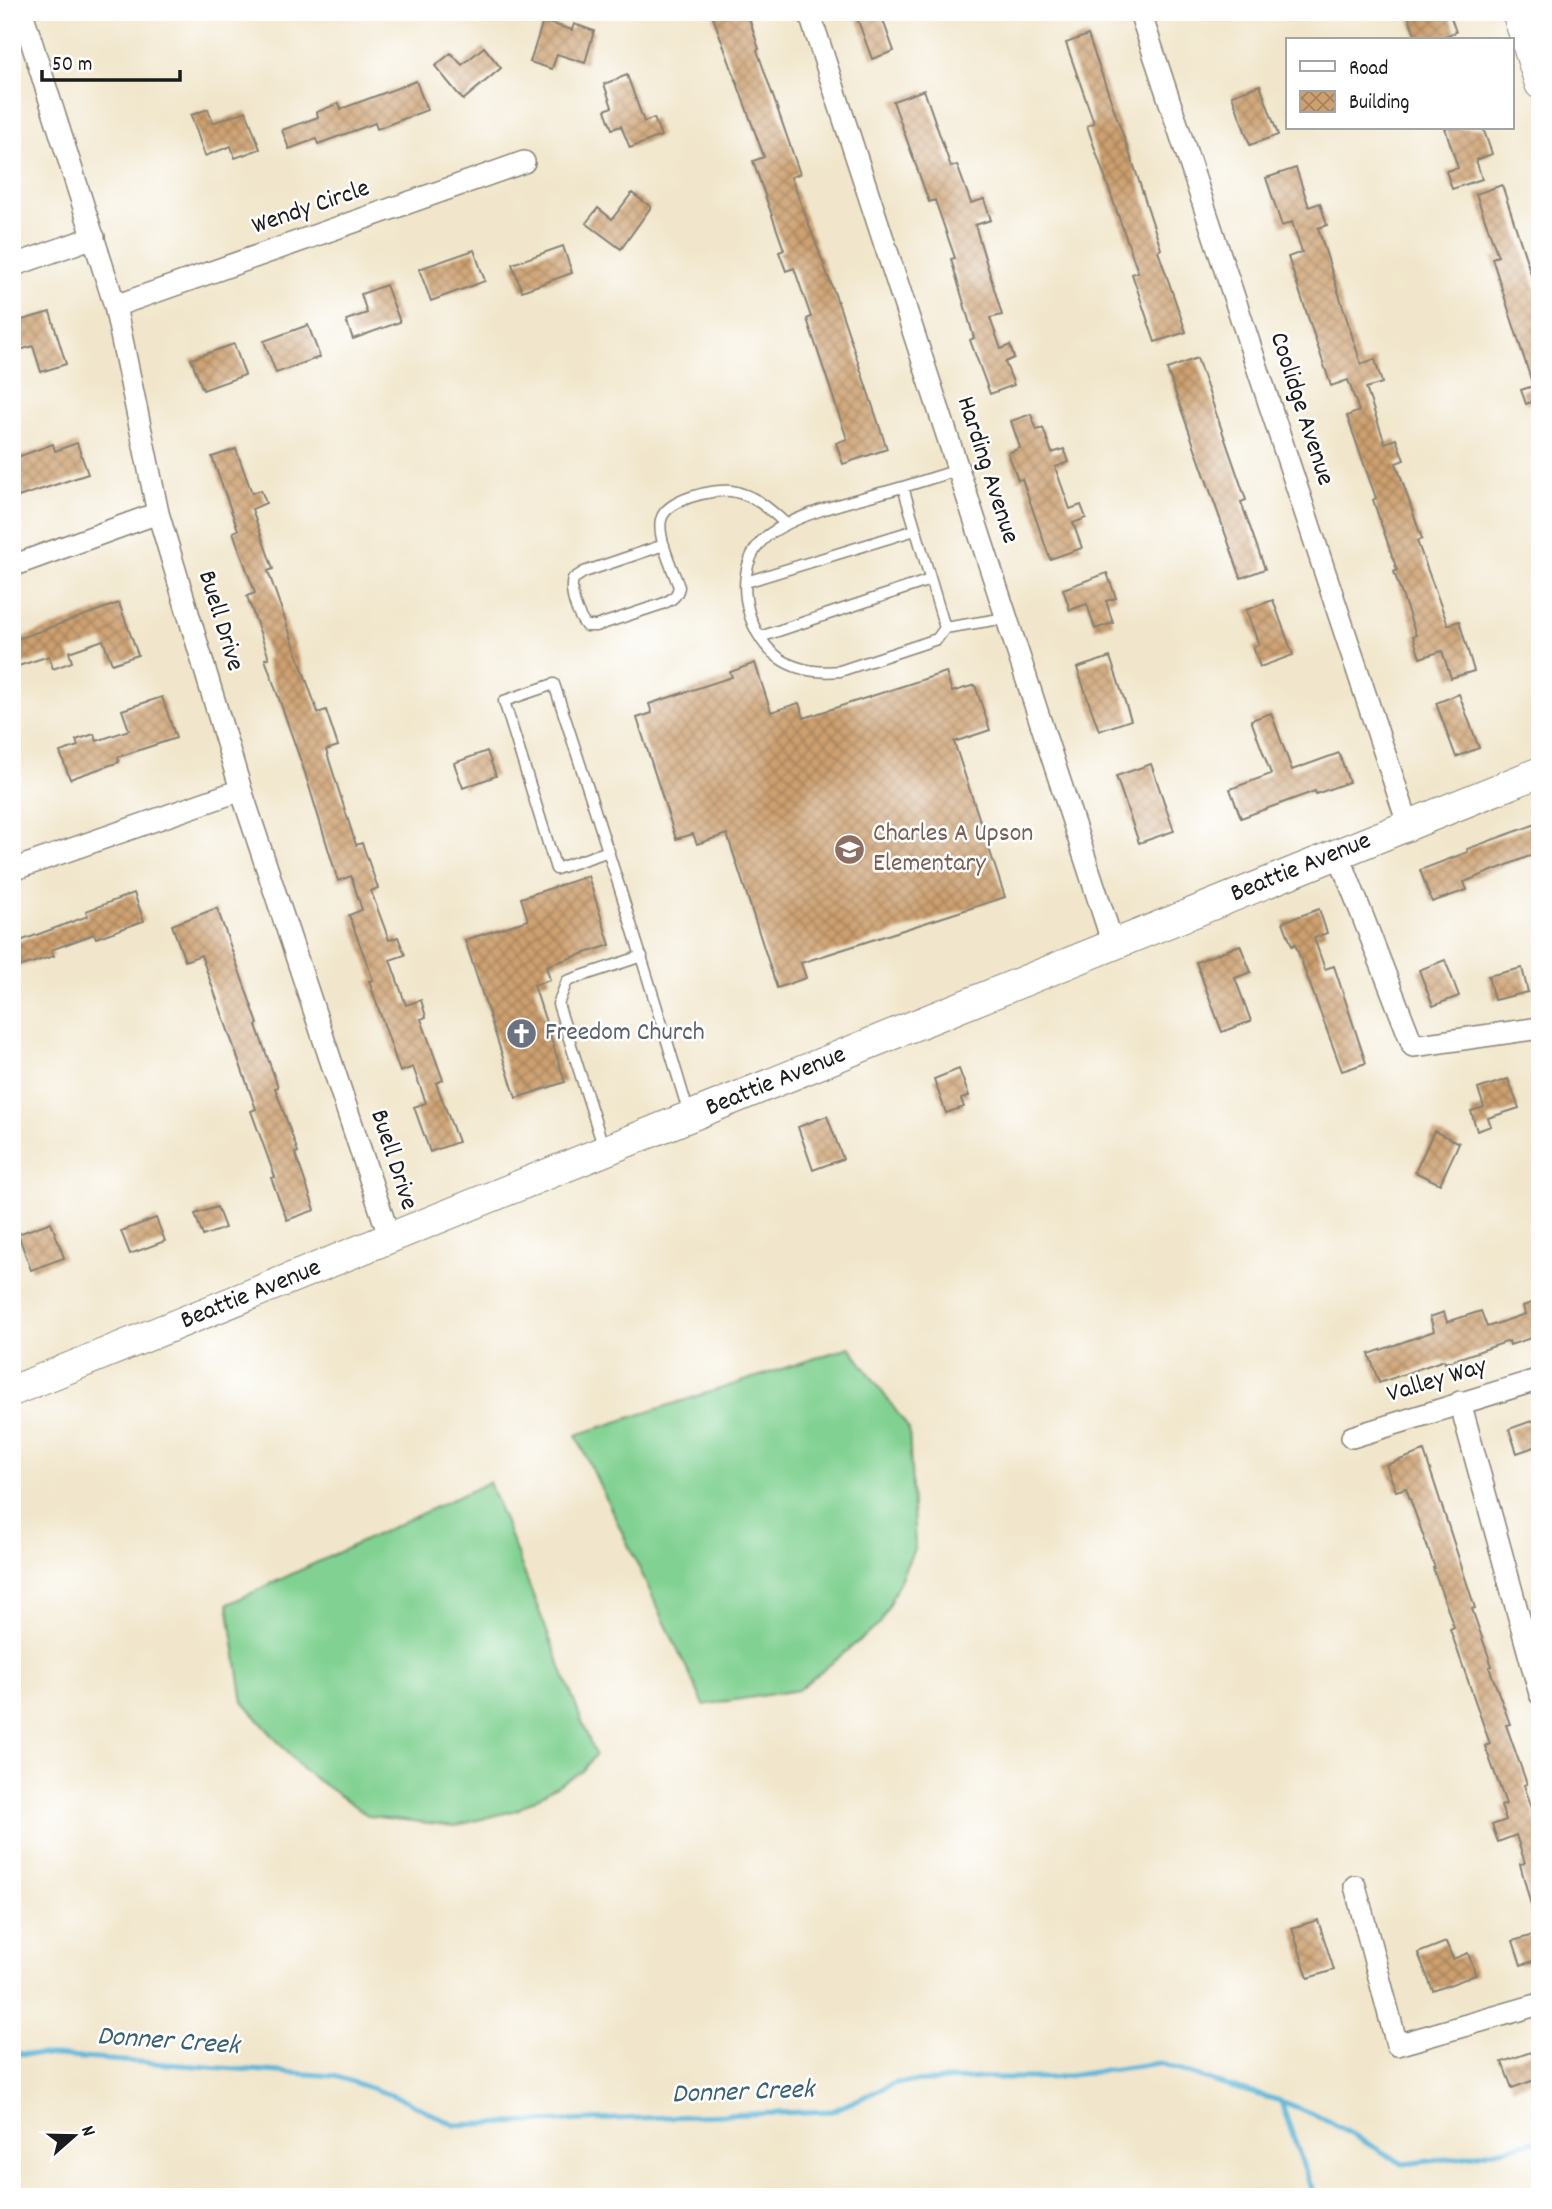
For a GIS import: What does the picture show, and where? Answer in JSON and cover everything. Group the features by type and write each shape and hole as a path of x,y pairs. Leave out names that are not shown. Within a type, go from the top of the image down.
{"street":[{"name":"Buell Drive","path":"22,12 116,306 158,513 241,790 390,1239"},
{"name":"Harding Avenue","path":"809,12 1113,944"},
{"name":"Coolidge Avenue","path":"1140,12 1408,824"},
{"path":"1517,12 1540,84"},
{"name":"Wendy Circle","path":"116,306 524,162"},
{"path":"12,266 94,237"},
{"path":"12,566 158,513"},
{"name":"Beattie Avenue","path":"12,1391 1540,772"},
{"path":"12,870 241,790"},
{"path":"1338,853 1413,1046 1540,1028"},
{"name":"Valley Way","path":"1352,1437 1540,1379"},
{"path":"1460,1402 1540,1694"},
{"path":"1355,1886 1397,2045 1540,2004"}],"lane":[{"path":"958,470 786,524 765,537 750,560 746,582 745,601 751,620 764,643 780,658 804,670 824,673 840,671 937,639 946,628 1006,618"},
{"path":"902,487 946,628"},
{"path":"664,545 584,572 573,579 571,590 586,626 596,626 671,600 677,594 679,587 664,545 660,523 663,512 672,504 710,493 731,491 753,498 786,524"},
{"path":"746,582 915,530"},
{"path":"760,637 930,580"},
{"path":"609,851 556,869 504,701 554,684 609,851 642,956 690,1117"},
{"path":"604,1152 558,1004 567,981 642,956"}],"green space":[{"path":"850,1347 909,1429 915,1547 880,1624 798,1690 704,1705 576,1435"},
{"path":"489,1482 595,1755 583,1770 517,1810 454,1826 369,1816 303,1770 243,1702 228,1604"}],"building":[{"path":"726,12 747,12 759,49 757,50 800,174 791,177 840,308 887,449 843,464 836,443 847,439 807,319 811,317 794,268 786,271 779,252 784,250 753,161 764,157 713,17"},
{"path":"858,12 880,12 894,51 872,59 857,18 860,17"},
{"path":"1407,12 1449,12 1456,32 1438,38 1416,38"},
{"path":"543,21 572,30 574,24 594,31 585,63 557,54 552,69 530,62"},
{"path":"1088,35 1136,172 1161,249 1158,251 1186,332 1155,342 1132,274 1138,272 1087,126 1094,123 1066,43"},
{"path":"484,47 501,68 463,100 435,66 451,53 462,65"},
{"path":"627,75 644,122 654,118 661,136 630,148 621,126 612,129 605,110 612,107 604,84"},
{"path":"416,81 427,110 377,129 375,123 318,144 316,139 289,149 282,130 318,117 317,112 339,103 341,109"},
{"path":"1260,85 1278,135 1250,145 1232,95"},
{"path":"924,90 951,167 957,165 971,203 984,199 991,220 975,225 1002,315 990,318 1001,349 1010,345 1014,358 1005,362 1014,385 990,394 970,340 974,338 951,259 955,258 935,200 929,202 893,101"},
{"path":"208,109 213,123 246,111 260,149 235,158 231,146 205,156 191,115"},
{"path":"1446,130 1484,130 1492,154 1476,160 1482,179 1452,189 1446,171 1458,168"},
{"path":"1296,168 1309,207 1320,203 1327,225 1318,228 1361,364 1375,359 1382,383 1366,388 1385,443 1396,439 1404,460 1396,463 1422,539 1417,541 1448,625 1459,621 1474,671 1451,678 1442,651 1420,658 1413,636 1416,635 1394,572 1397,570 1373,500 1376,498 1347,416 1359,411 1348,380 1331,386 1288,257 1302,252 1292,222 1282,226 1266,178"},
{"path":"1502,185 1540,302 1540,399 1526,404 1521,390 1533,386 1492,258 1498,256 1476,194"},
{"path":"632,193 651,207 621,249 586,223 598,208 612,219"},
{"path":"563,246 572,273 522,291 512,264"},
{"path":"474,250 485,281 431,301 419,269"},
{"path":"386,285 400,322 353,339 346,320 367,313 361,294"},
{"path":"50,312 66,364 41,372 33,346 20,350 12,323"},
{"path":"308,325 320,357 276,373 264,341"},
{"path":"234,344 245,375 203,390 191,359"},
{"path":"1197,358 1246,500 1241,502 1265,569 1241,578 1167,369"},
{"path":"1031,414 1037,430 1043,428 1052,453 1064,449 1069,462 1055,467 1070,509 1081,505 1086,518 1073,523 1082,548 1050,559 1022,479 1018,480 1008,453 1020,448 1011,421"},
{"path":"77,443 88,474 12,499 12,459 53,444 55,451"},
{"path":"236,449 252,493 261,490 266,503 252,509 273,569 268,571 318,713 326,710 338,746 326,750 356,845 362,843 378,888 371,891 389,940 398,937 405,955 390,960 406,1005 421,1000 426,1017 421,1019 443,1080 436,1083 458,1142 430,1152 414,1107 426,1103 413,1067 400,1072 369,981 373,980 349,915 362,910 351,876 338,881 247,596 255,593 233,532 238,530 212,457"},
{"path":"1107,573 1116,598 1106,601 1113,623 1095,629 1087,604 1070,610 1063,589"},
{"path":"1273,600 1293,655 1260,667 1253,647 1259,645 1246,610"},
{"path":"119,603 138,655 112,664 103,640 69,652 72,662 53,669 49,656 12,668 12,641"},
{"path":"1110,657 1131,720 1099,731 1077,668"},
{"path":"755,663 771,712 799,703 804,718 946,672 952,692 975,685 990,730 954,742 1005,897 801,963 806,978 777,988 727,834 697,844 693,834 676,839 637,718 652,713 649,704 732,677 730,672"},
{"path":"1459,694 1479,748 1456,757 1436,703"},
{"path":"162,697 176,738 118,757 119,762 70,779 60,752 78,746 76,740 94,734 97,741 129,730 122,710"},
{"path":"1271,713 1292,770 1339,753 1349,782 1316,794 1315,791 1241,818 1230,789 1271,774 1251,720"},
{"path":"487,751 496,776 463,788 454,763"},
{"path":"1151,764 1174,831 1139,843 1116,776"},
{"path":"1536,824 1540,834 1540,852 1464,882 1467,890 1432,902 1420,870 1468,852 1467,849"},
{"name":"Freedom Church","path":"588,876 610,945 546,966 550,980 534,985 565,1082 516,1098 465,940 528,920 521,898"},
{"path":"134,893 144,921 96,938 94,934 51,950 54,956 12,969 12,944 88,916 86,911"},
{"path":"217,908 258,1024 256,1025 278,1087 275,1088 315,1210 287,1220 251,1111 256,1109 201,955 185,961 172,925"},
{"path":"1319,909 1327,933 1314,938 1325,969 1334,966 1366,1063 1342,1071 1295,944 1292,946 1283,922"},
{"path":"1240,945 1251,972 1235,978 1251,1021 1222,1032 1196,962"},
{"path":"1445,960 1459,996 1433,1006 1419,970"},
{"path":"1522,968 1528,992 1494,1000 1488,976"},
{"path":"959,1069 969,1096 961,1099 964,1107 946,1113 934,1079"},
{"path":"1508,1079 1519,1108 1488,1118 1491,1126 1477,1131 1471,1111 1484,1107 1478,1089"},
{"path":"827,1116 843,1159 813,1170 798,1127"},
{"path":"1434,1131 1459,1143 1440,1184 1415,1172"},
{"path":"217,1207 225,1228 203,1236 195,1214"},
{"path":"156,1218 165,1241 130,1254 121,1231"},
{"path":"51,1222 64,1258 31,1270 18,1234"},
{"path":"1540,1300 1540,1348 1538,1349 1534,1337 1510,1345 1509,1341 1379,1383 1369,1354 1434,1331 1430,1317 1444,1312 1447,1322 1481,1311 1487,1327 1525,1314 1523,1306"},
{"path":"1540,1418 1540,1445 1517,1453 1509,1429"},
{"path":"1424,1451 1475,1608 1472,1609 1510,1724 1506,1725 1540,1831 1540,1919 1535,1920 1520,1864 1525,1863 1516,1835 1498,1842 1492,1825 1506,1820 1501,1806 1506,1804 1485,1746 1490,1744 1450,1629 1454,1627 1435,1568 1406,1488 1396,1491 1386,1465"},
{"path":"1318,1920 1334,1970 1308,1978 1292,1928"},
{"path":"1540,1933 1540,1959 1521,1965 1513,1941"},
{"path":"1446,1942 1453,1959 1468,1953 1476,1975 1433,1991 1418,1953"},
{"path":"1540,2049 1540,2078 1512,2088 1502,2062"}],"waterway":[{"name":"Donner Creek","path":"12,2053 335,2076 403,2099 454,2125 832,2111 895,2083 981,2078 1051,2078 1159,2063 1281,2101 1325,2119 1403,2164 1465,2157 1540,2140"},
{"path":"1281,2102 1317,2197"}],"place":[{"name":"Charles A Upson Elementary","path":"850,849"},
{"name":"Freedom Church","path":"522,1033"}]}
